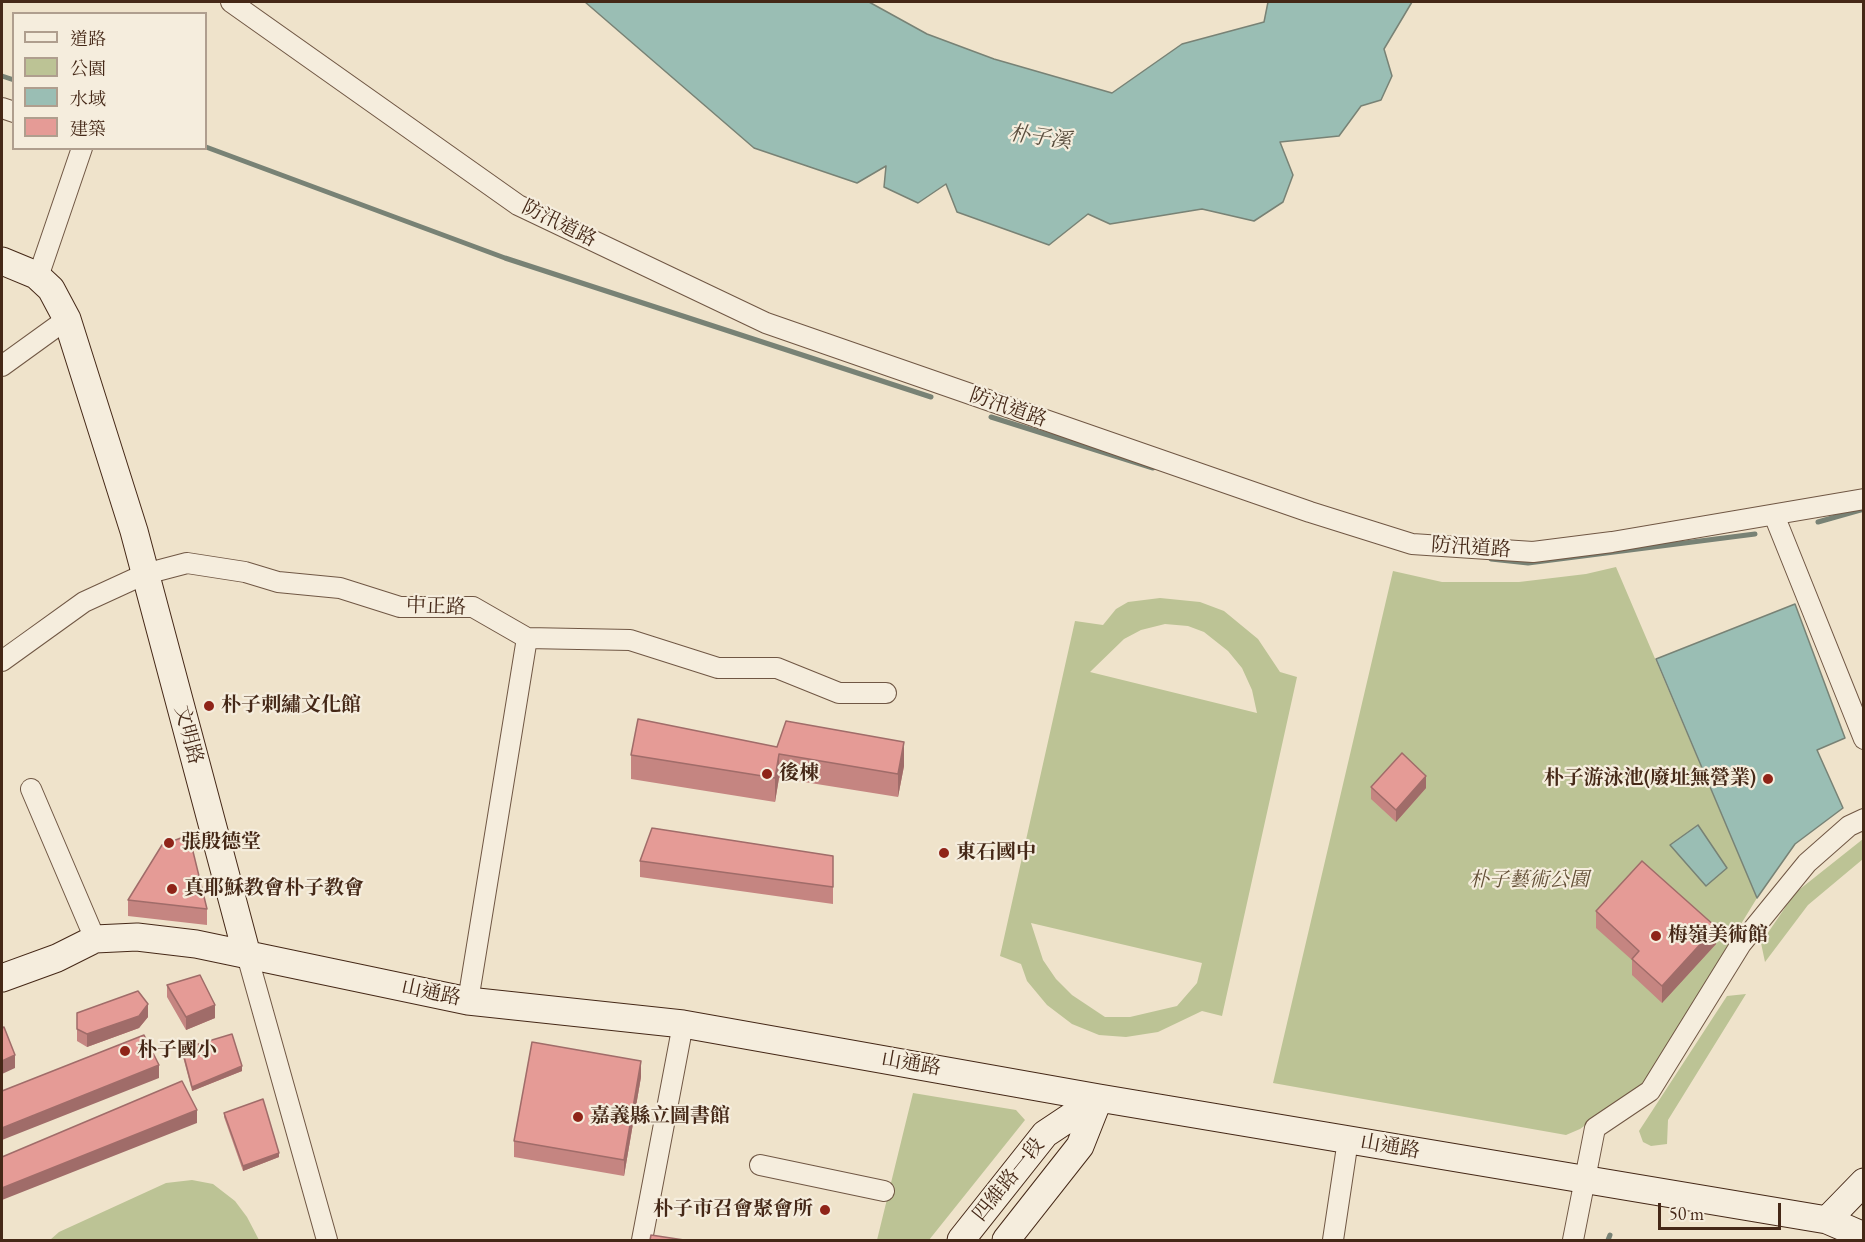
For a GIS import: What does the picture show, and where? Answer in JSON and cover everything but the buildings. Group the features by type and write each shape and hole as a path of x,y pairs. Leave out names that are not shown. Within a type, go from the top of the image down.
{"main road":[{"name":"文明路","path":"2,261 38,278 51,289 67,319 145,574 247,955"},
{"name":"山通路","path":"2,978 57,958 95,939 137,937 196,944 468,1001 683,1024 1099,1098 1585,1179 1832,1230"},
{"name":"四維路一段","path":"961,1240 1045,1134 1099,1098"},
{"name":"四維路一段","path":"1006,1240 1080,1146 1099,1098"},
{"path":"1832,1230 1863,1182"},
{"path":"1832,1230 1863,1215"},
{"path":"1832,1230 1863,1236"}],"street":[{"name":"防汛道路","path":"231,2 518,205 755,318 1310,512 1412,544 1533,552 1612,542 1863,499"},
{"path":"38,278 81,150"},
{"path":"2,366 67,319"},
{"path":"1774,514 1863,739"},
{"name":"中正路","path":"2,661 84,602 145,574 187,563 246,572 278,582 340,588 400,607 474,607 527,638 630,640 718,668 777,668 839,693 886,693"},
{"path":"468,1001 527,638"},
{"path":"31,789 95,939"},
{"path":"1573,1240 1595,1128 1650,1091 1741,944 1807,863 1850,826 1863,819"},
{"name":"文明路","path":"247,955 327,1240"},
{"path":"642,1240 683,1024"},
{"path":"1333,1240 1348,1140"},
{"path":"760,1165 884,1191"}],"green space":[{"name":"朴子藝術公園","path":"1616,567 1757,898 1642,1085 1580,1129 1566,1135 1273,1083 1393,571 1442,582 1519,582 1586,574"},
{"path":"1160,598 1200,602 1224,611 1258,639 1280,672 1297,677 1222,1016 1202,1011 1158,1032 1126,1037 1099,1035 1072,1024 1047,1005 1027,981 1021,964 1000,956 1075,621 1103,625 1116,609 1128,602","holes":["1165,624 1188,626 1204,632 1228,651 1242,668 1252,690 1257,713 1090,672 1124,639 1141,630","1031,923 1202,963 1197,983 1177,1006 1130,1017 1105,1017 1072,995 1056,979 1043,960"]},
{"path":"1863,839 1863,859 1808,905 1765,962 1761,943 1795,893"},
{"path":"1746,994 1668,1120 1667,1144 1651,1146 1643,1142 1639,1131 1727,996"},
{"path":"913,1093 1016,1110 1025,1120 929,1240 877,1240"},
{"path":"192,1180 213,1184 235,1201 247,1217 259,1240 50,1240 59,1232 166,1183"}],"water":[{"name":"朴子溪","path":"585,2 869,2 927,34 994,59 1112,93 1182,44 1264,22 1268,2 1412,2 1384,49 1392,76 1381,100 1361,106 1339,136 1280,142 1293,175 1283,202 1254,221 1202,209 1110,224 1088,214 1049,245 957,212 946,184 918,203 884,187 886,166 857,183 754,148"},
{"name":"朴子游泳池(廢址無營業)","path":"1795,604 1845,738 1817,750 1843,808 1795,844 1757,898 1656,659"},
{"path":"1698,825 1727,868 1706,886 1670,845"}],"waterway":[{"path":"2,76 12,79"},
{"path":"207,147 505,258 931,397"},
{"path":"991,417 1153,468"},
{"path":"1818,522 1864,509"},
{"path":"1491,559 1528,563 1755,534"},
{"path":"1608,1240 1610,1235"}],"place":[{"name":"朴子刺繡文化館","path":"209,706"},
{"name":"後棟","path":"767,774"},
{"name":"朴子游泳池(廢址無營業)","path":"1768,779"},
{"name":"張殷德堂","path":"169,843"},
{"name":"東石國中","path":"944,853"},
{"name":"真耶穌教會朴子教會","path":"172,889"},
{"name":"梅嶺美術館","path":"1656,936"},
{"name":"朴子國小","path":"125,1051"},
{"name":"嘉義縣立圖書館","path":"578,1117"},
{"name":"朴子市召會聚會所","path":"825,1210"}]}
